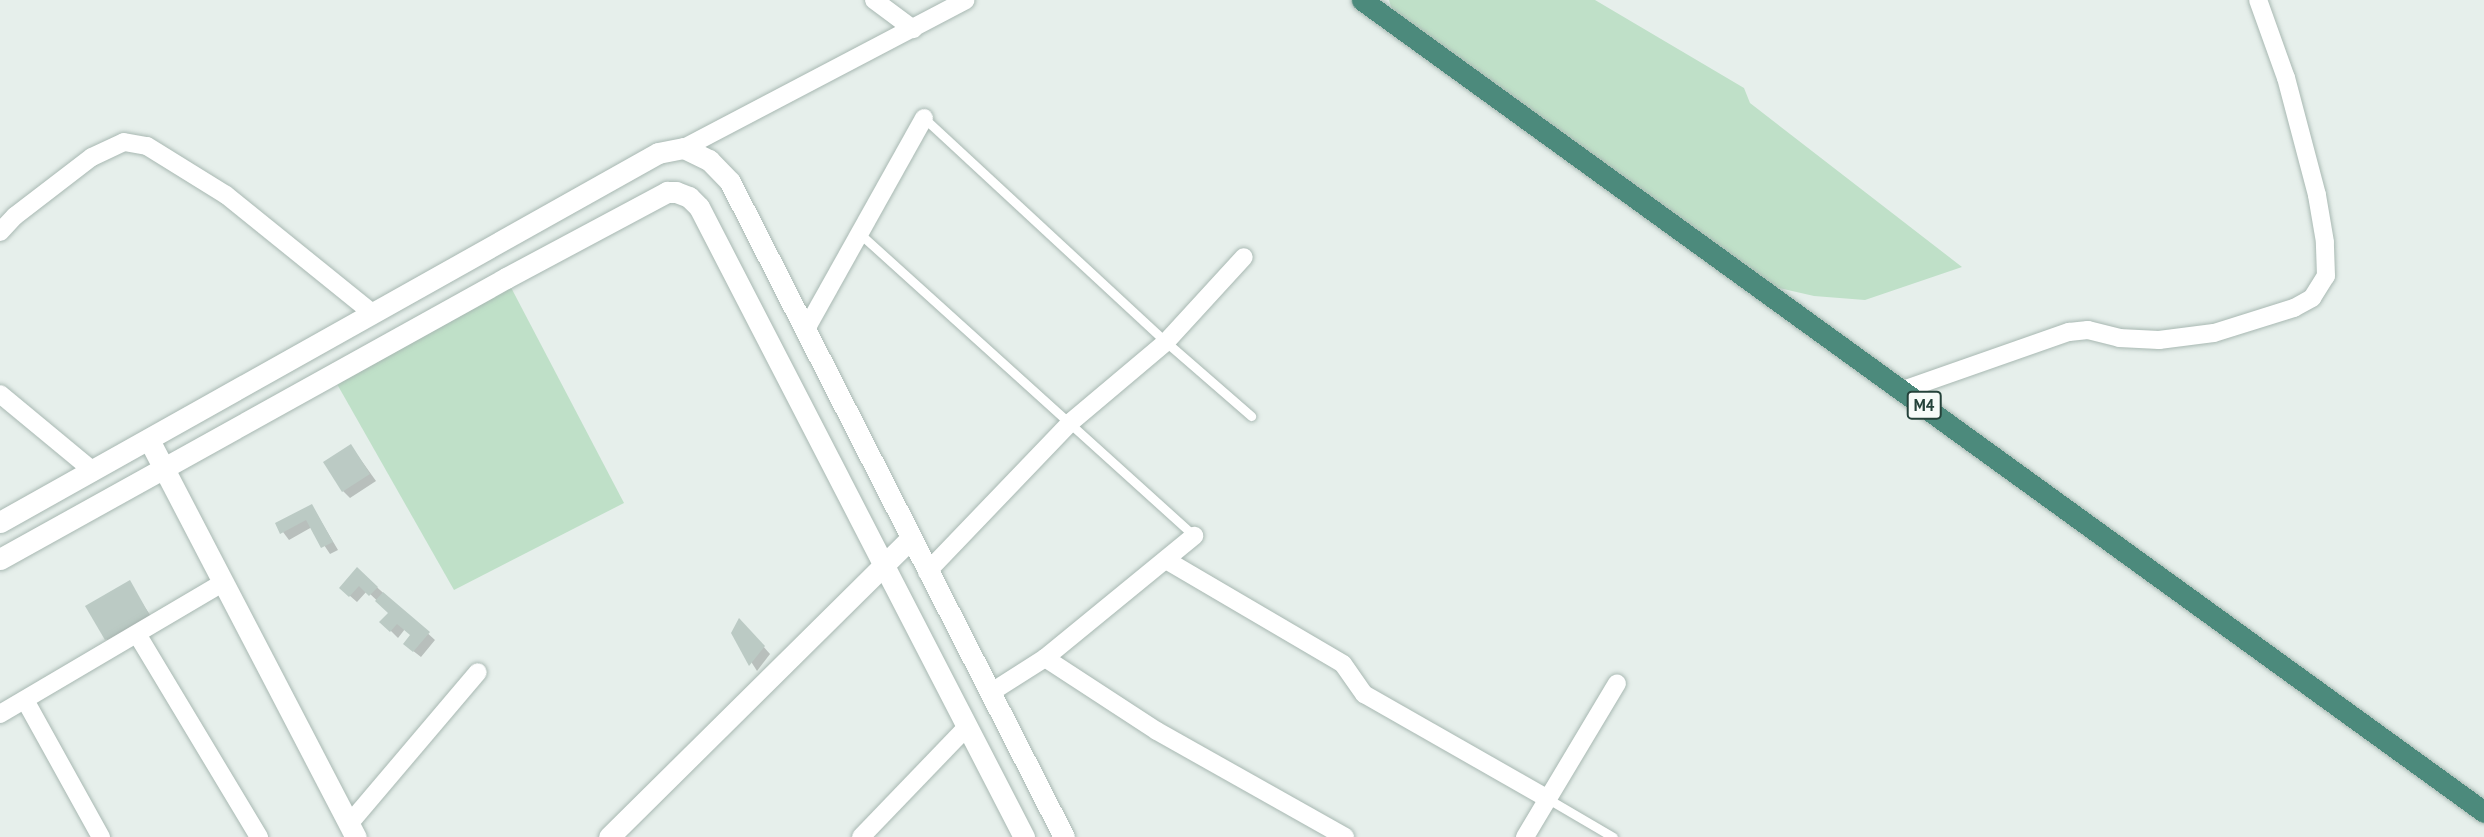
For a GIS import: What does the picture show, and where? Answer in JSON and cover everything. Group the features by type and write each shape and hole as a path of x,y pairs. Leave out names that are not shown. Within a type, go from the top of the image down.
{"highway":[{"name":"M4","path":"1362,0 2484,812"}],"street":[{"path":"874,0 913,29"},
{"path":"0,522 658,153 684,148 965,0"},
{"path":"1903,390 2069,332 2088,330 2119,338 2159,340 2214,333 2294,308 2312,298 2326,276 2325,242 2317,195 2286,78 2258,0"},
{"path":"805,331 924,118"},
{"path":"0,232 15,216 92,157 124,142 147,146 226,195 372,313"},
{"path":"684,148 709,160 730,183 1064,837"},
{"path":"0,559 517,272 667,192 676,192 689,197 698,207 1024,837"},
{"path":"927,572 1071,422 1166,342 1244,257"},
{"path":"0,394 93,471"},
{"path":"149,440 353,830 478,672"},
{"path":"990,693 1045,658 1194,536"},
{"path":"609,837 910,539"},
{"path":"1166,559 1343,664 1364,694 1548,799"},
{"path":"0,714 224,582"},
{"path":"137,634 260,837"},
{"path":"1045,658 1157,731 1345,837"},
{"path":"1525,837 1617,683"},
{"path":"25,700 101,837"},
{"path":"861,837 967,727"}],"lane":[{"path":"924,118 1166,342 1251,416"},
{"path":"859,233 1194,536"},
{"path":"1548,799 1613,837"}],"green space":[{"path":"1389,0 1595,0 1744,88 1750,103 1962,267 1865,300 1814,296 1753,282 1396,24"},
{"path":"506,278 624,503 454,590 333,377"}],"building":[{"path":"351,444 370,474 342,492 323,462"},
{"path":"312,504 333,542 321,548 306,520 280,534 275,523"},
{"path":"357,567 378,587 369,596 359,586 349,597 339,588"},
{"path":"130,580 149,614 105,640 85,606"},
{"path":"383,592 430,632 413,652 403,644 410,635 397,624 390,632 379,622 388,613 375,601"},
{"path":"739,618 765,646 749,666 731,633"}]}
